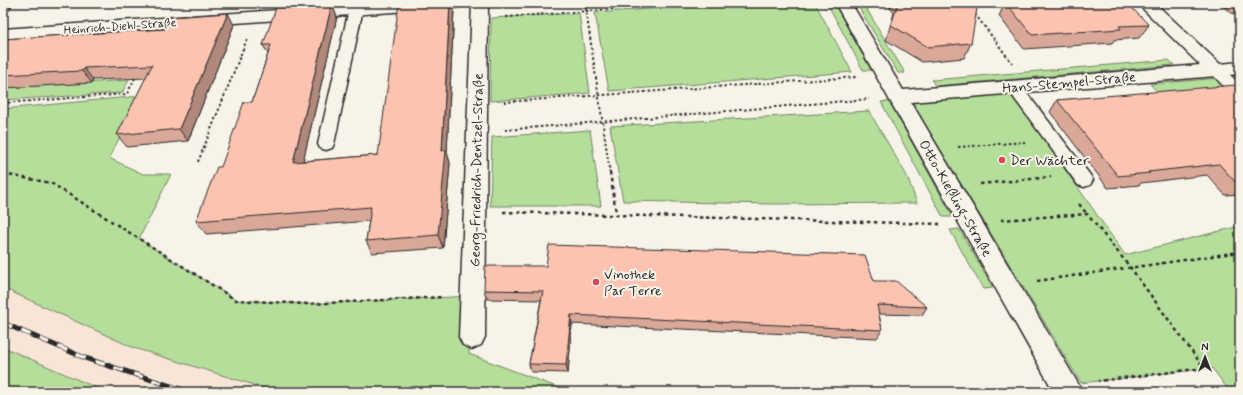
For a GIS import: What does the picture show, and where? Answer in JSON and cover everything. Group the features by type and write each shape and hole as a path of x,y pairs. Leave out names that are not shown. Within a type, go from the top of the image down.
{"street":[{"name":"Heinrich-Diehl-Straße","path":"3,34 452,3"},
{"name":"Otto-Kießling-Straße","path":"843,3 971,221 1067,389"},
{"path":"1144,3 1216,70"},
{"name":"Georg-Friedrich-Dentzel-Straße","path":"472,337 480,11"},
{"name":"Hans-Stempel-Straße","path":"897,97 1240,68"}],"lane":[{"path":"326,144 356,9"},
{"path":"1216,70 1240,93"},
{"path":"1014,87 1084,180"}],"path":[{"path":"585,3 616,214"},
{"path":"480,11 586,11 696,3"},
{"path":"975,6 1011,3"},
{"path":"973,12 1010,61"},
{"path":"198,162 257,16"},
{"path":"3,103 127,94 137,75"},
{"path":"477,104 860,76"},
{"path":"477,132 897,97"},
{"path":"928,149 1033,141"},
{"path":"3,174 50,183 236,300 307,304 473,296"},
{"path":"950,187 1058,176"},
{"path":"475,210 940,224 1087,214 1130,267 1204,368 1067,389"},
{"path":"1008,286 1240,252"}],"shaded area":[{"path":"3,288 134,348 277,392 106,392 3,347"}],"green space":[{"path":"726,3 815,3 852,72 609,91 595,13"},
{"path":"827,3 834,3 871,70 863,70"},
{"path":"856,3 863,3 905,73 898,73"},
{"path":"579,13 590,93 490,101 491,18"},
{"path":"1169,60 1174,65 935,86 932,80"},
{"path":"1221,78 1237,93 1164,99 1150,84"},
{"path":"129,80 122,93 3,100 3,88"},
{"path":"1012,93 1125,255 1240,226 1240,392 1230,392 1212,368 1081,383 911,101"},
{"path":"141,96 109,158 143,174 171,174 139,239 236,300 307,304 473,296 469,354 570,392 277,392 134,348 3,288 3,109"},
{"path":"889,101 953,217 943,217 881,102"},
{"path":"869,111 907,176 917,203 773,204 623,201 610,126"},
{"path":"590,130 601,206 490,206 492,137"},
{"path":"959,229 993,288 983,289 950,230"},
{"path":"3,347 106,392 3,392"}],"building":[{"path":"399,3 450,3 442,151 446,150 438,235 366,241 371,207 196,221 217,167 221,167 244,102 252,102 271,45 263,45 276,8 332,4 293,162 378,155"},
{"path":"898,3 978,3 971,43 928,47 891,25"},
{"path":"1006,3 1127,3 1149,25 1119,26 1121,29 1032,35"},
{"path":"228,13 179,129 117,135 152,65 84,68 82,71 3,75 3,39 165,29 171,17"},
{"path":"1236,85 1240,88 1240,183 1237,184 1219,164 1118,176 1057,100"},
{"path":"549,245 865,255 874,281 896,281 927,307 877,305 882,330 571,315 566,365 529,364 543,291 484,290 485,266 546,266"}],"railway":[{"path":"3,323 85,358 189,392"}],"place":[{"name":"Der Wächter","path":"1002,160"},
{"name":"Vinothek Par Terre","path":"596,282"}]}
